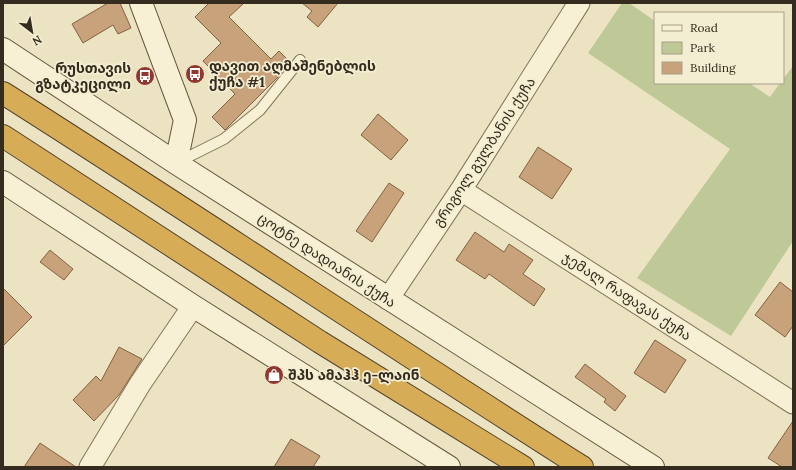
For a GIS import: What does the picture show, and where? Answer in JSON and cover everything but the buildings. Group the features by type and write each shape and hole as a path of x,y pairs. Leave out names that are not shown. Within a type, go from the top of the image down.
{"highway":[{"path":"3,93 154,189 458,388 582,467"},
{"path":"3,136 320,342 523,467"}],"street":[{"path":"141,3 185,120 176,163"},
{"name":"გრიგოლ გულბანის ქუჩა","path":"388,299 461,190 579,3"},
{"name":"ცოტნე დადიანის ქუჩა","path":"3,48 176,163 653,467"},
{"path":"5,187 449,467"},
{"name":"ჯემალ რაფავას ქუჩა","path":"461,190 793,403"},
{"path":"90,467 140,384 193,306"}],"lane":[{"path":"176,163 224,139 260,110 300,60"}],"green space":[{"path":"622,3 629,3 654,20 654,84 750,84 770,97 779,84 784,84 784,78 793,66 793,241 731,336 637,278 730,149 588,53"}],"place":[{"name":"დავით აღმაშენებლის ქუჩა #1","path":"195,74"},
{"name":"რუსთავის გზატკეცილი","path":"145,76"},
{"name":"შპს ამაჰჰ ე-ლაინ","path":"274,375"}]}
